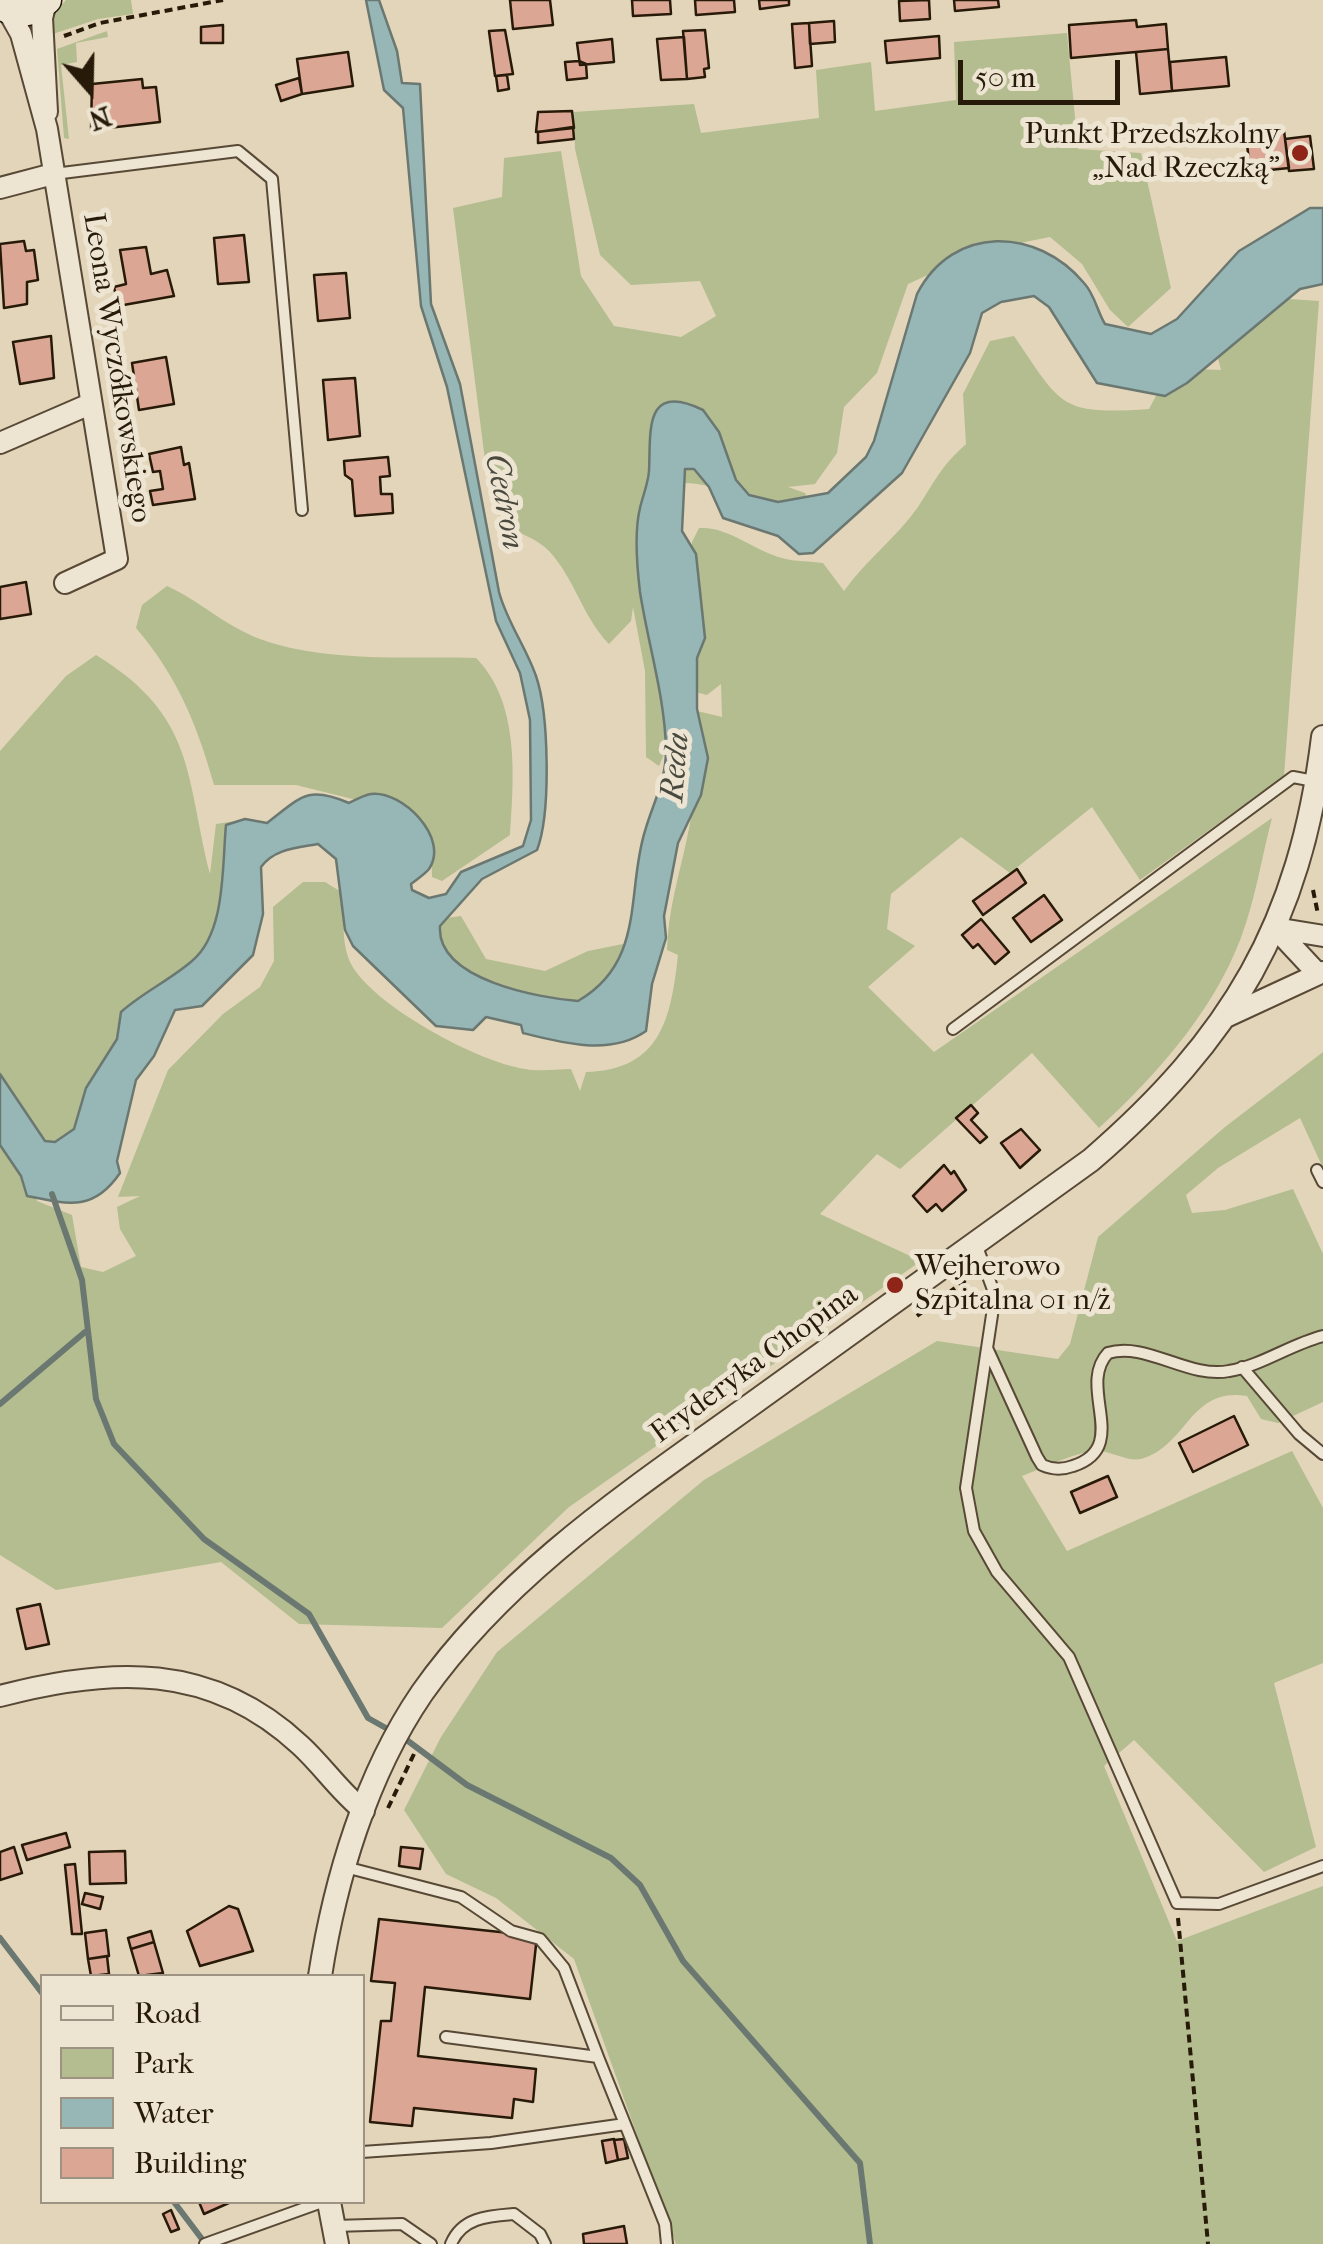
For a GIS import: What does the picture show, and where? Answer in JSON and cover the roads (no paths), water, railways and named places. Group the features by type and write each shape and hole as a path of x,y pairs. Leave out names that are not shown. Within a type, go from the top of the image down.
{"main road":[{"path":"4,6 29,12 46,1"}],"street":[{"name":"Leona Wyczółkowskiego","path":"46,1 42,18 48,67 47,129"},
{"name":"Leona Wyczółkowskiego","path":"4,6 22,34 47,129 117,559 64,583"},
{"path":"0,188 53,174"},
{"path":"0,442 90,404"},
{"name":"Fryderyka Chopina","path":"320,1974 344,1867 364,1811 420,1696 456,1648 530,1571 628,1493 1091,1160 1153,1107 1228,1016 1275,928 1298,864 1318,782 1323,736"},
{"path":"1275,928 1323,936"},
{"path":"1228,1016 1320,973 1275,928"},
{"path":"0,1696 61,1680 151,1674 209,1688 272,1722 302,1746 341,1793 364,1811"},
{"path":"326,2204 335,2235"}],"lane":[{"path":"53,174 238,151 272,178 302,510"},
{"path":"953,1029 1293,777 1318,782"},
{"path":"1318,1170 1323,1182"},
{"path":"976,1244 994,1295 966,1488 974,1531 997,1572 1069,1657 1177,1904 1219,1904 1323,1866"},
{"path":"986,1345 1037,1457 1050,1469 1080,1463 1099,1446 1104,1418 1095,1377 1108,1353 1121,1350 1210,1372 1242,1367 1323,1336"},
{"path":"1242,1367 1323,1454"},
{"path":"1310,1443 1323,1437"},
{"path":"344,1867 461,1896 512,1931 540,1939 564,1968 665,2224 667,2244"},
{"path":"446,2038 598,2057"},
{"path":"365,2152 491,2143 625,2124"},
{"path":"205,2244 319,2204"},
{"path":"451,2244 456,2234 478,2217 514,2214 540,2234 545,2244"},
{"path":"335,2235 402,2224 431,2244"}],"water":[{"name":"Reda","path":"366,0 379,0 397,51 402,83 420,84 431,304 460,384 499,592 536,676 544,714 545,813 537,850 482,879 440,926 443,945 455,960 493,983 578,1001 600,985 624,946 639,854 661,782 666,750 663,710 640,592 637,550 651,427 660,406 684,403 703,410 719,432 736,480 749,495 778,502 828,493 866,457 874,441 917,294 933,271 952,255 973,245 996,241 1020,243 1043,251 1084,283 1105,324 1151,334 1177,319 1239,251 1310,208 1323,208 1323,284 1300,289 1187,383 1165,396 1097,383 1049,307 1034,296 1001,302 982,313 970,353 902,473 813,553 799,554 778,536 723,518 709,487 694,469 685,469 682,531 696,554 705,638 697,658 697,709 708,758 701,795 678,843 664,916 666,938 652,984 646,1031 618,1043 586,1045 523,1033 521,1025 486,1017 473,1030 436,1026 353,946 345,930 336,859 318,844 286,850 261,867 263,914 253,955 202,1006 175,1010 154,1056 136,1080 117,1161 120,1173 101,1194 80,1202 27,1196 21,1176 0,1145 0,1074 45,1141 55,1142 74,1129 86,1088 117,1039 121,1012 192,961 211,934 220,898 226,825 245,819 267,823 305,796 323,795 349,803 368,795 383,795 409,808 428,831 434,857 429,869 411,884 412,890 429,898 446,894 461,872 523,846 531,820 530,720 520,673 496,621 447,387 421,306 403,108 384,90"}],"waterway":[{"path":"52,1194 82,1280 96,1399 114,1444 204,1539 309,1614 368,1718 393,1732"},
{"path":"0,1404 85,1332"},
{"path":"404,1738 467,1785 611,1858 640,1885 683,1961 860,2163 870,2244"},
{"path":"0,1938 40,1990"},
{"path":"176,2204 205,2243"}],"place":[{"name":"Punkt Przedszkolny „Nad Rzeczką”","path":"1300,153"},
{"name":"Wejherowo Szpitalna 01 n/ż","path":"895,1285"}],"water label":[{"name":"Cedron","path":"503,502"}]}
